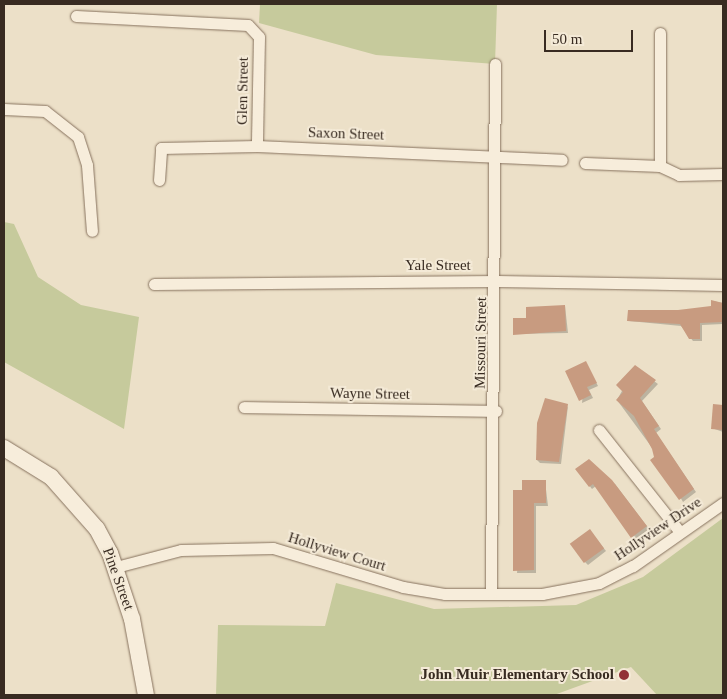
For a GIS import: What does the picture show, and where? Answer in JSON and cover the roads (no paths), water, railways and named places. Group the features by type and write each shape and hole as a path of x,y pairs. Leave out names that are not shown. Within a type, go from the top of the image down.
{"street":[{"name":"Glen Street","path":"76,16 230,21 248,25 259,37 257,146"},
{"path":"660,33 660,166"},
{"name":"Missouri Street","path":"492,593 497,281 493,158 495,64"},
{"path":"4,109 45,112 78,136 87,164 92,230"},
{"name":"Saxon Street","path":"159,180 161,148 257,146 472,153 493,158 562,160"},
{"path":"585,163 660,166 679,174 723,174"},
{"name":"Yale Street","path":"154,284 497,281 723,285"},
{"name":"Wayne Street","path":"244,407 496,411"},
{"path":"599,430 679,531"},
{"name":"Pine Street","path":"4,448 67,492 97,529 116,567 134,629 146,695"},
{"name":"Hollyview Drive","path":"492,593 542,594 599,583 633,566 679,531 723,503"},
{"name":"Hollyview Court","path":"116,567 181,550 273,548 403,587 445,594 492,593"}],"place":[{"name":"John Muir Elementary School","path":"624,675"}]}
